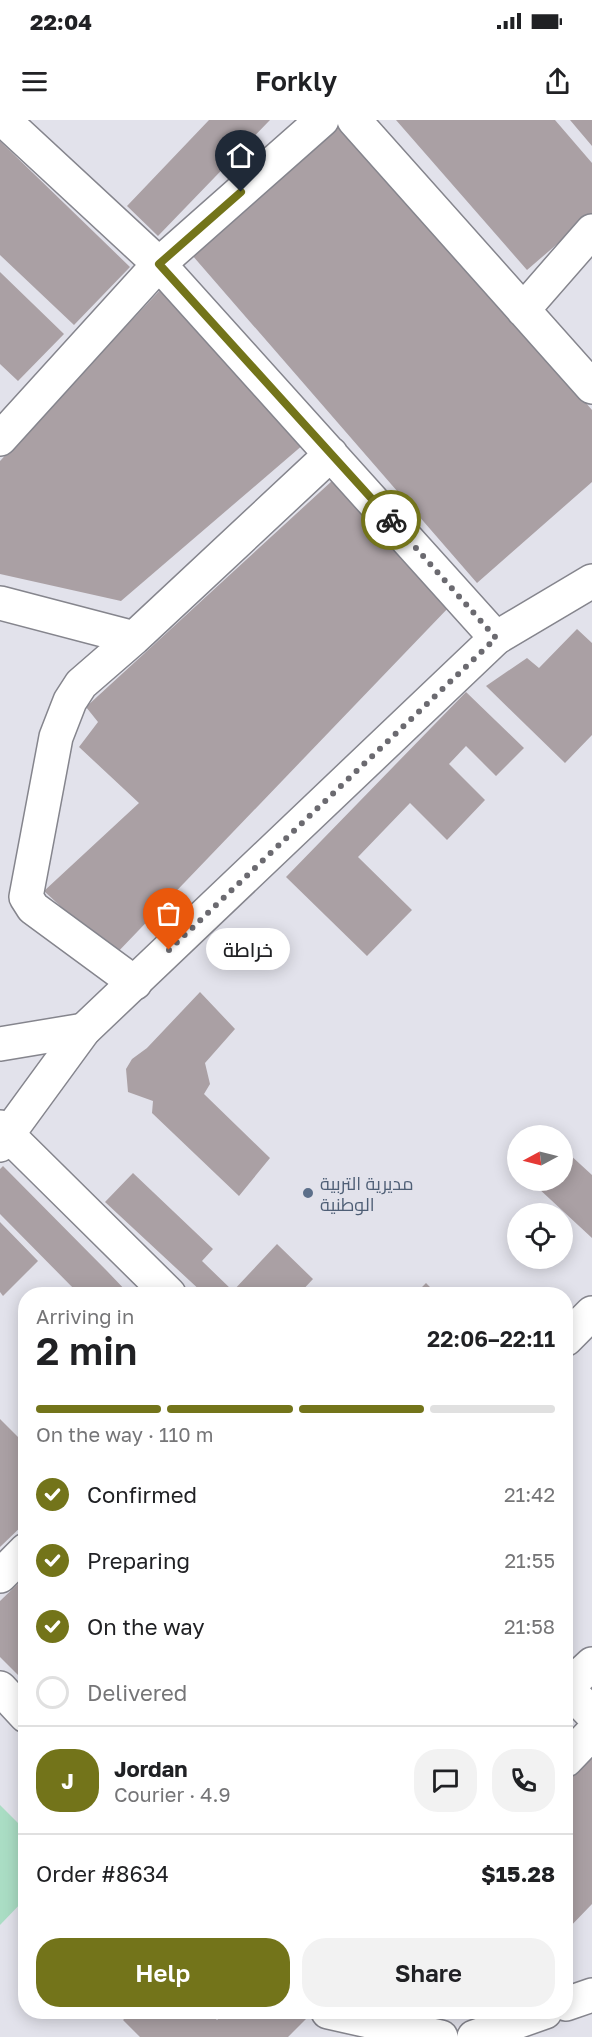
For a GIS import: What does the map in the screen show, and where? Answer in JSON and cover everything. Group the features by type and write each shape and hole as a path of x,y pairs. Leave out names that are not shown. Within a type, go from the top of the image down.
{"street":[{"path":"0,439 159,264 322,120"},
{"path":"354,120 592,387"},
{"path":"12,125 159,264 496,638"},
{"path":"523,310 592,231"},
{"path":"135,983 33,908 26,897 56,737 70,701 81,684 134,638 331,454"},
{"path":"162,1287 3,1136 84,1030 496,638 592,581"},
{"path":"0,603 134,638"},
{"path":"0,1044 84,1030"},
{"path":"573,1333 592,1313"},
{"path":"0,1576 18,1558"},
{"path":"573,1682 592,1664"},
{"path":"0,1688 18,1707"},
{"path":"573,1695 592,1713"},
{"path":"573,1753 592,1733"},
{"path":"573,2002 592,1995"},
{"path":"474,2037 525,2019"},
{"path":"331,2025 441,2037"}],"green space":[{"path":"0,1805 18,1823 18,1906 0,1925"}],"building":[{"path":"209,120 270,120 158,236 127,206"},
{"path":"396,120 555,120 592,163 592,214 527,270"},
{"path":"570,120 592,120 592,146"},
{"path":"343,123 592,410 592,482 477,583 192,255"},
{"path":"0,141 130,267 74,325 0,255"},
{"path":"0,272 64,334 18,381 0,364"},
{"path":"162,288 304,444 121,601 0,574 0,461"},
{"path":"333,480 451,605 114,956 44,891 139,803 79,747 98,722 86,707"},
{"path":"577,629 592,643 592,735 565,763 486,686 527,658 539,668"},
{"path":"466,692 524,748 496,776 466,746 449,764 485,800 447,840 410,803 358,857 412,910 367,956 286,877"},
{"path":"200,992 235,1029 205,1063 210,1084 204,1094 270,1158 239,1196 152,1113 153,1101 128,1092 126,1069 132,1059 147,1048"},
{"path":"573,1158 592,1175 592,1238 573,1220 573,1203 554,1203 541,1191 573,1191"},
{"path":"3,1166 122,1287 72,1287 0,1214 0,1169"},
{"path":"133,1173 213,1249 202,1261 229,1287 196,1287 105,1202"},
{"path":"0,1222 38,1261 3,1296 0,1292"},
{"path":"277,1244 313,1279 306,1287 237,1287"},
{"path":"0,1419 18,1437 18,1530 0,1547"},
{"path":"18,1584 18,1675 0,1657 0,1601"},
{"path":"589,1756 592,1759 592,1904 573,1924 573,1772"},
{"path":"306,2019 288,2037 140,2037 123,2020"}],"way so far":[{"path":"169,950 496,638 391,520"}],"place":[{"name":"خراطة","path":"169,950"},
{"name":"مديرية التربية الوطنية","path":"308,1193"}],"route":[{"path":"241,192 159,264 391,520"}]}
